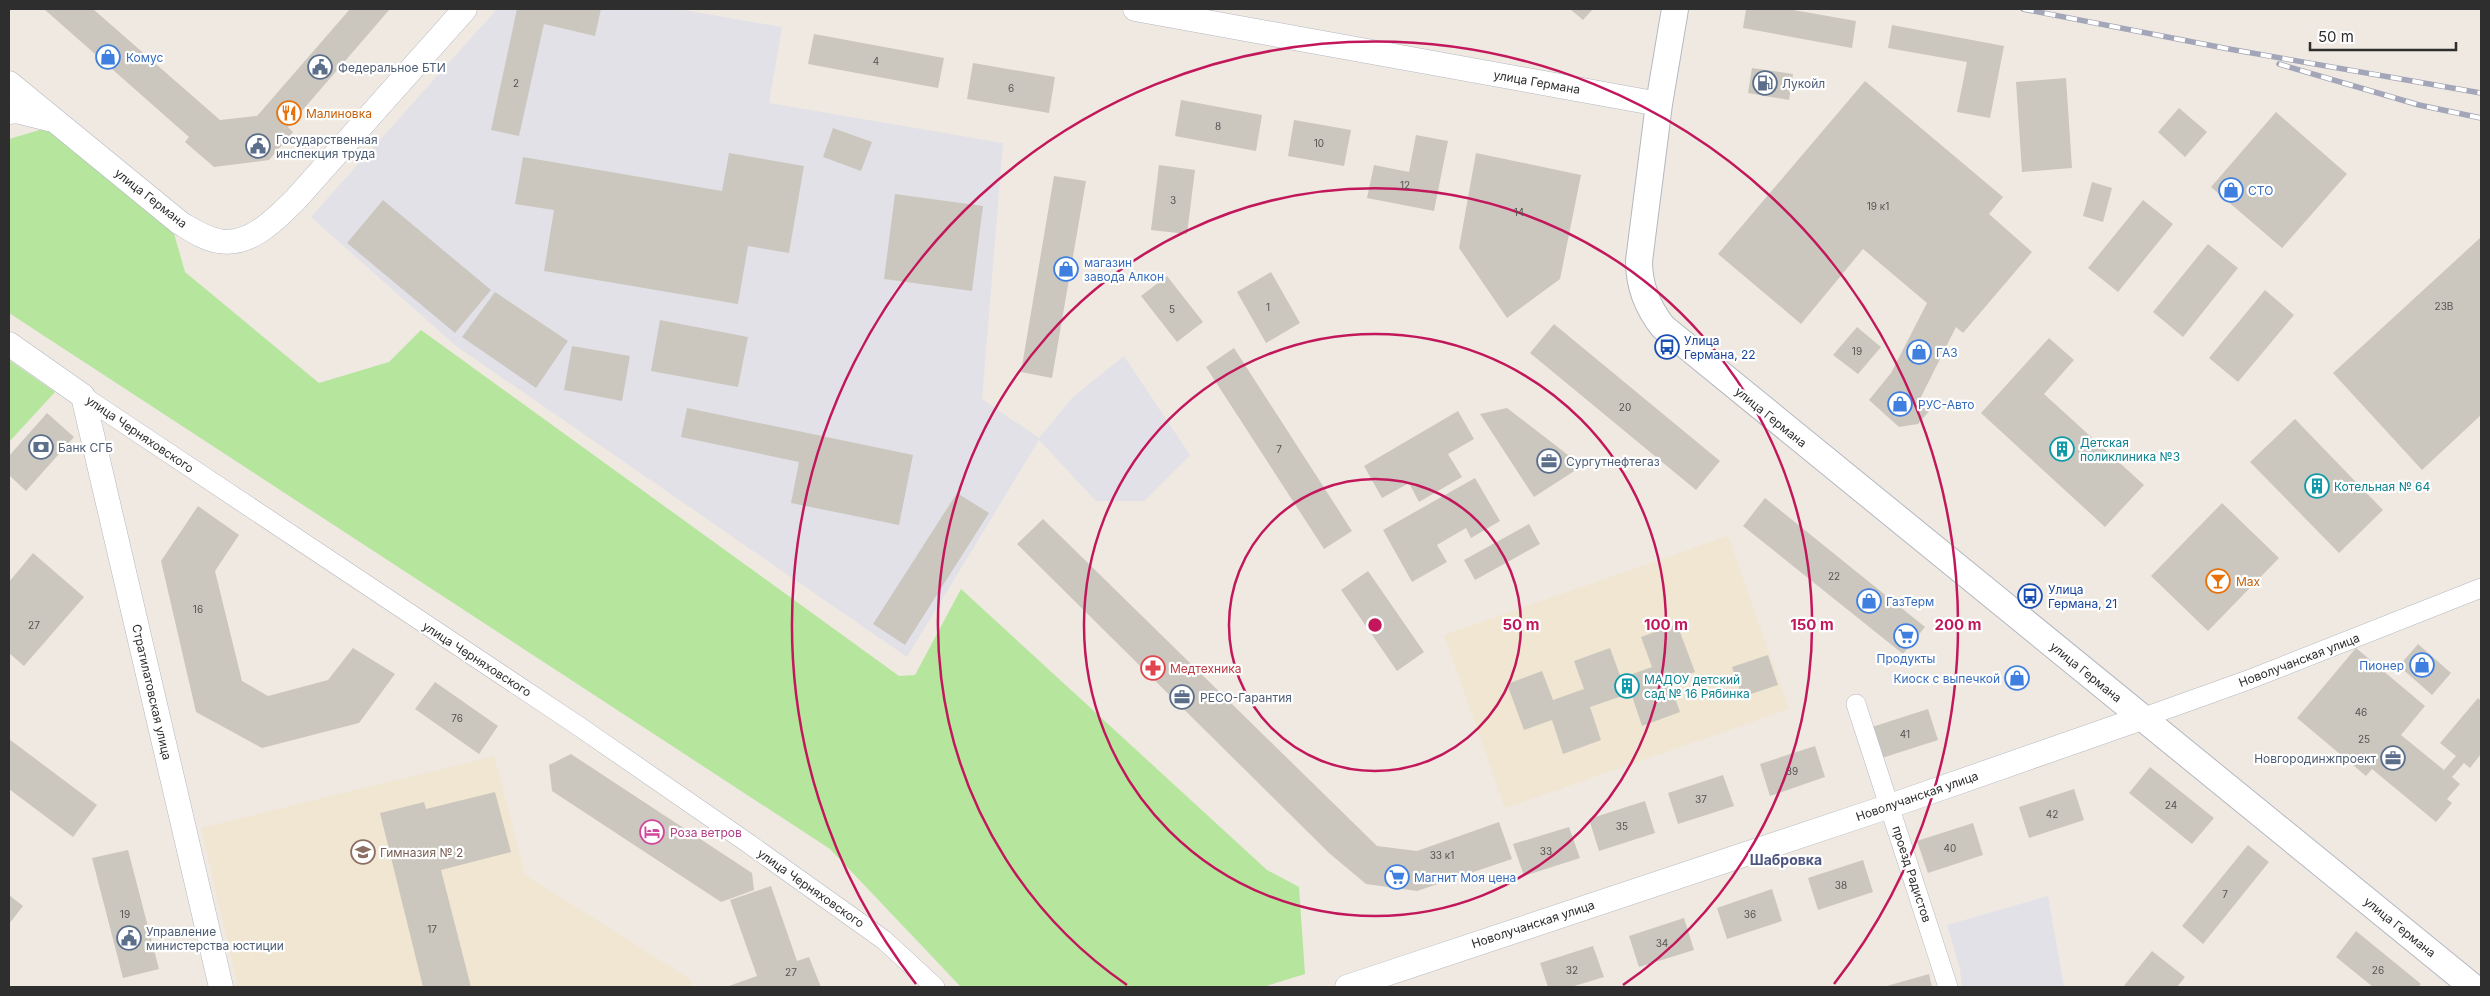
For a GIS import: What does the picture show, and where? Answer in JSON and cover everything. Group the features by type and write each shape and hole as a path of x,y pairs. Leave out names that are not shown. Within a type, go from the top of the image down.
{"main road":[{"path":"1659,104 1675,9"},
{"name":"улица Германа","path":"1659,104 1639,261 1639,274 1646,300 1659,323 1701,361 2473,987"}],"street":[{"name":"улица Германа","path":"9,83 180,223 218,241 238,240 250,237 296,199 465,9"},
{"name":"улица Германа","path":"1135,9 1659,104"},
{"path":"9,112 17,111 52,120"},
{"name":"улица Черняховского","path":"9,344 83,396 578,725 737,835 884,940 935,987"},
{"name":"Стратилатовская улица","path":"83,396 221,987"},
{"name":"Новолучанская улица","path":"1347,987 1890,806 2142,718 2248,680 2481,588"},
{"name":"проезд Радистов","path":"1856,704 1948,987"}],"shaded area":[{"path":"497,9 678,9 782,27 769,103 1003,143 982,399 1039,438 1073,397 1124,356 1190,455 1144,501 1096,501 1039,440 907,657 456,346 311,217"},
{"path":"1728,536 1789,709 1505,808 1444,635"},
{"name":"Гимназия № 2","path":"494,756 525,875 690,979 692,987 238,987 201,828"},
{"path":"2048,896 2064,987 1962,987 1960,969 1947,925"}],"green space":[{"path":"43,129 65,137 173,230 185,272 319,383 389,362 421,330 899,676 915,675 961,589 1267,870 1299,887 1305,974 1263,987 961,987 830,849 9,313 9,139"},
{"path":"9,360 55,392 9,442"}],"building":[{"path":"44,9 93,9 220,120 257,116 350,9 390,9 288,127 293,132 269,160 214,167 185,142 189,137"},
{"path":"517,9 601,9 595,36 544,24 519,136 491,130"},
{"path":"1570,9 1593,9 1583,20"},
{"path":"1746,9 1788,9 1856,21 1852,48 1743,28"},
{"path":"1892,25 2004,46 1990,118 1957,112 1967,62 1888,48"},
{"path":"814,34 944,58 938,88 808,64"},
{"path":"973,63 1055,77 1049,113 967,99"},
{"path":"1752,68 1793,74 1789,100 1748,93"},
{"path":"2066,78 2072,168 2022,172 2016,82"},
{"path":"1865,81 2003,197 1989,214 2032,252 1963,333 1956,327 1920,399 1931,409 1918,424 1899,427 1869,400 1891,373 1927,303 1863,249 1801,324 1718,254"},
{"path":"1181,100 1262,115 1256,151 1175,136"},
{"path":"2179,108 2207,132 2185,157 2158,132"},
{"path":"2276,112 2347,174 2282,248 2211,187"},
{"path":"1294,120 1351,130 1344,166 1288,156"},
{"path":"833,128 872,142 861,171 823,157"},
{"path":"1416,135 1448,141 1434,211 1367,198 1374,165 1409,172"},
{"path":"729,153 804,166 789,253 748,246 738,304 544,271 554,210 515,204 523,157 722,191"},
{"path":"1476,153 1581,175 1560,279 1507,318 1459,248"},
{"path":"1159,165 1195,170 1187,234 1151,230"},
{"path":"1054,176 1086,181 1052,378 1021,372"},
{"path":"2092,182 2112,188 2103,222 2083,216"},
{"path":"895,194 983,206 972,291 884,279"},
{"path":"383,200 491,290 455,333 347,243"},
{"path":"2143,200 2173,224 2118,292 2088,268"},
{"path":"2480,238 2481,415 2422,470 2333,373"},
{"path":"2208,244 2238,268 2183,337 2153,312"},
{"path":"1271,272 1300,323 1266,343 1237,292"},
{"path":"1167,276 1203,322 1177,342 1141,296"},
{"path":"2265,290 2294,315 2238,382 2209,358"},
{"path":"495,292 568,341 536,388 462,337"},
{"path":"660,320 748,337 738,387 651,371"},
{"path":"1554,324 1720,461 1696,490 1530,353"},
{"path":"1857,327 1881,347 1858,374 1833,355"},
{"name":"Детская поликлиника №3","path":"2049,338 2074,360 2044,394 2144,485 2105,527 1981,413"},
{"path":"572,346 630,356 622,401 564,390"},
{"path":"1234,348 1352,531 1324,549 1206,367"},
{"path":"687,408 913,455 899,525 791,503 799,462 681,437"},
{"path":"1507,408 1582,466 1534,497 1480,414"},
{"path":"1458,411 1474,439 1448,454 1462,477 1419,502 1409,483 1382,498 1364,466"},
{"name":"Банк СГБ","path":"47,413 74,437 26,491 9,475 9,456"},
{"name":"Котельная № 64","path":"2295,419 2383,510 2339,553 2250,462"},
{"path":"1475,478 1500,521 1471,538 1466,528 1437,545 1447,562 1412,582 1383,530"},
{"path":"957,493 989,513 905,645 873,624"},
{"path":"1765,498 1925,627 1903,654 1743,526"},
{"path":"2222,503 2279,558 2208,631 2151,576"},
{"path":"198,506 239,535 215,571 242,681 268,696 328,680 353,648 395,674 359,723 262,748 196,712 161,561"},
{"path":"1043,519 1377,846 1417,851 1499,822 1512,859 1417,891 1366,884 1329,853 1017,544"},
{"path":"1529,524 1540,544 1475,580 1464,560"},
{"path":"33,553 84,597 24,666 9,653 9,582"},
{"path":"1368,571 1424,652 1397,671 1341,590"},
{"name":"МАДОУ детский сад № 16 Рябинка","path":"1677,624 1695,672 1669,681 1680,712 1642,726 1631,693 1590,707 1601,740 1563,754 1552,720 1524,730 1507,684 1542,671 1553,700 1584,689 1574,661 1610,648 1621,678 1652,667 1641,637"},
{"path":"2418,644 2451,673 2432,695 2399,666"},
{"path":"2356,648 2425,706 2401,735 2444,770 2456,756 2440,743 2478,698 2481,701 2481,754 2470,768 2464,763 2452,777 2460,784 2447,799 2452,803 2436,822 2372,769 2366,776 2297,718"},
{"path":"1768,655 1778,685 1742,697 1732,667"},
{"path":"435,682 498,726 479,754 415,709"},
{"path":"1928,709 1938,740 1882,758 1872,727"},
{"path":"9,739 97,805 73,837 9,789"},
{"path":"1815,746 1825,777 1770,796 1760,764"},
{"name":"Роза ветров","path":"571,754 752,873 754,890 721,902 552,791 549,765"},
{"path":"2150,767 2214,818 2192,844 2129,793"},
{"path":"1723,775 1734,806 1678,824 1668,793"},
{"path":"2074,789 2084,820 2029,838 2019,807"},
{"path":"495,792 511,852 441,870 471,987 423,987 380,813 424,802 426,809"},
{"path":"1645,801 1655,833 1599,851 1589,819"},
{"path":"1973,823 1983,855 1928,873 1917,841"},
{"path":"1569,827 1580,858 1524,876 1513,844"},
{"path":"2248,845 2269,862 2203,944 2182,926"},
{"path":"128,850 159,969 123,978 92,858"},
{"path":"1863,860 1873,892 1818,910 1808,878"},
{"path":"771,886 797,961 809,957 821,987 726,987 757,976 730,900"},
{"path":"1772,889 1782,921 1727,939 1717,908"},
{"path":"9,895 23,906 9,924"},
{"path":"1684,918 1694,950 1639,967 1629,936"},
{"path":"2356,931 2421,984 2418,987 2373,987 2336,957"},
{"path":"1593,946 1604,977 1571,987 1548,987 1540,963"},
{"path":"2152,951 2185,977 2177,987 2123,987"},
{"path":"1929,974 1932,987 1883,987"}],"railway":[{"path":"2023,9 2229,49 2481,93"},
{"path":"2279,64 2419,105 2481,118"}],"place":[{"name":"Комус","path":"108,57"},
{"name":"Федеральное БТИ","path":"320,67"},
{"name":"Лукойл","path":"1765,83"},
{"name":"Малиновка","path":"289,113"},
{"name":"Государственная инспекция труда","path":"258,146"},
{"name":"СТО","path":"2231,190"},
{"name":"магазин завода Алкон","path":"1066,269"},
{"name":"Улица Германа, 22","path":"1667,347"},
{"name":"ГАЗ","path":"1919,352"},
{"name":"РУС-Авто","path":"1900,404"},
{"name":"Банк СГБ","path":"41,447"},
{"name":"Детская поликлиника №3","path":"2062,449"},
{"name":"Сургутнефтегаз","path":"1549,461"},
{"name":"Котельная № 64","path":"2317,486"},
{"name":"Max","path":"2218,581"},
{"name":"Улица Германа, 21","path":"2030,596"},
{"name":"ГазТерм","path":"1869,601"},
{"name":"Продукты","path":"1906,636"},
{"name":"Пионер","path":"2422,665"},
{"name":"Медтехника","path":"1153,668"},
{"name":"Киоск с выпечкой","path":"2017,678"},
{"name":"МАДОУ детский сад № 16 Рябинка","path":"1627,686"},
{"name":"РЕСО-Гарантия","path":"1182,697"},
{"name":"Новгородинжпроект","path":"2393,758"},
{"name":"Роза ветров","path":"652,832"},
{"name":"Гимназия № 2","path":"363,852"},
{"name":"Магнит Моя цена","path":"1397,877"},
{"name":"Управление министерства юстиции","path":"129,938"}],"district":[{"name":"Шабровка","path":"1786,859"}]}
